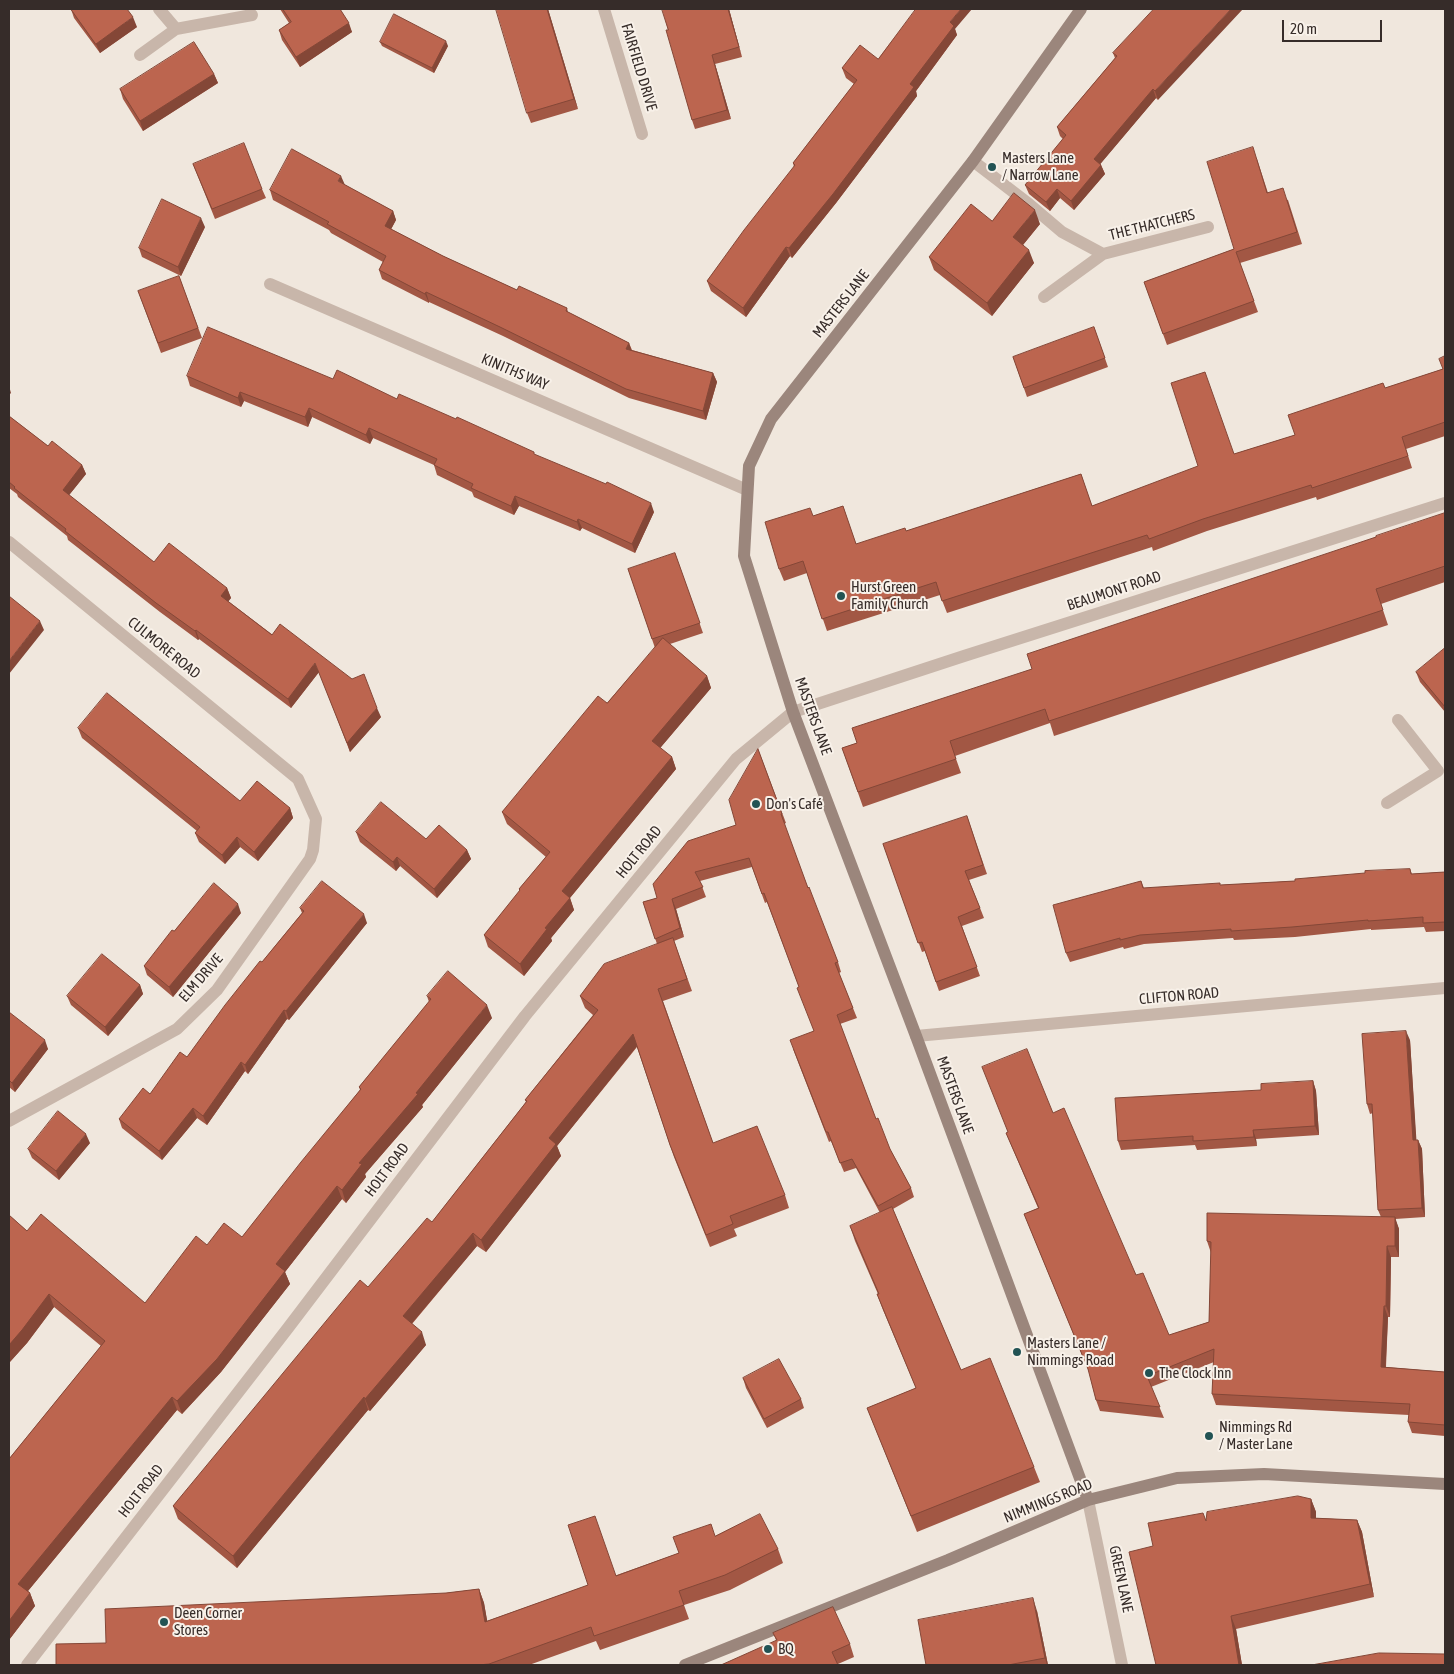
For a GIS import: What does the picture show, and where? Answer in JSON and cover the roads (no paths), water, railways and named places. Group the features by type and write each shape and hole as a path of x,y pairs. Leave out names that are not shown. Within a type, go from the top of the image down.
{"street":[{"path":"159,9 176,29"},
{"name":"FAIRFIELD DRIVE","path":"604,9 642,134"},
{"name":"MASTERS LANE","path":"1081,9 974,161 771,419 750,466 744,556 793,712 916,1036 1088,1500"},
{"path":"140,55 176,29 252,15"},
{"name":"THE THATCHERS","path":"974,161 1062,232 1103,254"},
{"name":"THE THATCHERS","path":"1044,297 1103,254 1208,227"},
{"name":"KINITHS WAY","path":"270,284 747,490"},
{"name":"BEAUMONT ROAD","path":"793,712 973,653 1445,504"},
{"name":"CULMORE ROAD","path":"9,542 298,780"},
{"name":"HOLT ROAD","path":"27,1665 294,1320 525,1016 736,759 793,712"},
{"path":"1387,803 1442,774 1398,720"},
{"name":"ELM DRIVE","path":"9,1121 177,1029 217,990 310,859 313,850 316,819 298,780"},
{"name":"CLIFTON ROAD","path":"916,1036 1445,988"},
{"name":"NIMMINGS ROAD","path":"685,1665 948,1560 1088,1500 1177,1478 1264,1474 1445,1484"},
{"name":"GREEN LANE","path":"1088,1500 1122,1665"}],"place":[{"name":"Masters Lane / Narrow Lane","path":"992,167"},
{"name":"Hurst Green Family Church","path":"841,596"},
{"name":"Don's Café","path":"756,804"},
{"name":"Masters Lane / Nimmings Road","path":"1017,1352"},
{"name":"The Clock Inn","path":"1149,1373"},
{"name":"Nimmings Rd / Master Lane","path":"1209,1436"},
{"name":"Deen Corner Stores","path":"164,1622"},
{"name":"BQ","path":"768,1649"}]}
